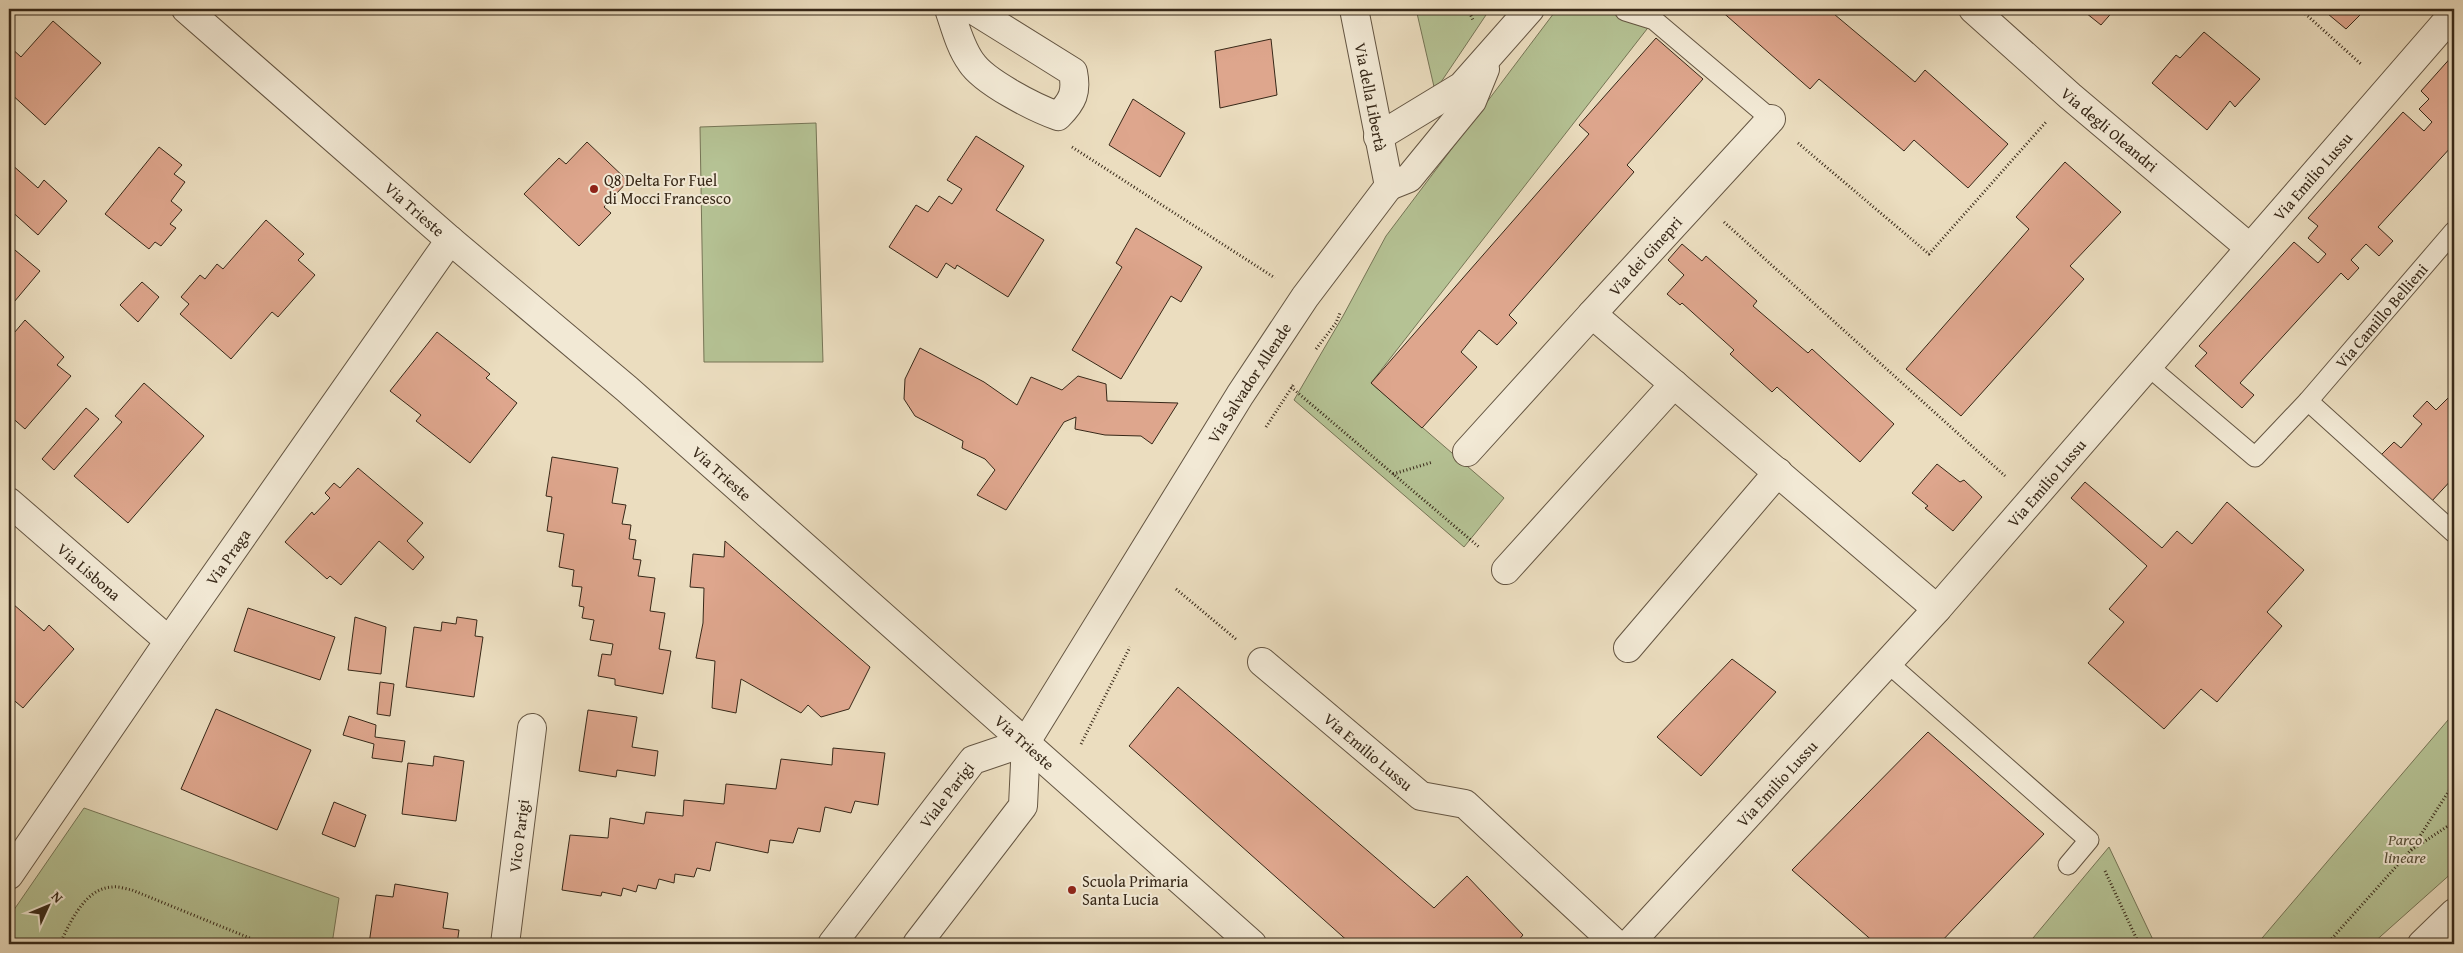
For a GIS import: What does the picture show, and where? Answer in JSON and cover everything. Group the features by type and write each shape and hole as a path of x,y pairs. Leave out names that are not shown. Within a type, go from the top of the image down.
{"street":[{"name":"Via Trieste","path":"186,9 450,240 628,389 1252,944"},
{"path":"949,9 971,63 994,83 1041,110 1058,116 1072,102 1076,87 1073,72 972,9"},
{"name":"Via della Libertà","path":"1354,9 1389,186"},
{"name":"Via Salvador Allende","path":"1378,137 1462,86 1494,46 1530,9"},
{"name":"Via degli Oleandri","path":"1973,9 2070,96 2250,248"},
{"name":"Via Emilio Lussu","path":"1629,944 1938,609 2454,12"},
{"name":"Via Salvador Allende","path":"1026,742 1240,395 1305,297 1389,186 1409,178 1472,101 1494,46"},
{"name":"Via dei Ginepri","path":"1467,452 1771,119"},
{"name":"Via Praga","path":"9,875 169,641 450,240"},
{"path":"1592,314 1938,609"},
{"path":"1506,570 1674,384"},
{"path":"1628,648 1778,472"},
{"name":"Via Lisbona","path":"9,502 169,641"},
{"name":"Via Emilio Lussu","path":"1262,662 1421,796 1464,804 1616,944"},
{"name":"Vico Parigi","path":"505,944 532,728"},
{"path":"917,944 1023,806 1026,742"},
{"name":"Viale Parigi","path":"832,944 973,760 1026,742"},
{"path":"2422,944 2454,913"}],"lane":[{"path":"1625,11 1654,20 1771,119"},
{"name":"Via Camillo Bellieni","path":"2148,366 2255,457 2308,401 2454,231"},
{"path":"2308,401 2454,533"},
{"path":"1888,662 2089,840 2068,865"}],"path":[{"path":"2300,9 2388,89"},
{"path":"1771,119 1929,254 2070,96"},
{"path":"1058,116 1068,144 1305,297"},
{"path":"1698,198 2031,500"},
{"path":"1315,352 1336,323 1342,308"},
{"path":"1264,429 1296,380"},
{"path":"1291,388 1506,570"},
{"path":"1392,474 1467,452"},
{"path":"1176,589 1262,662"},
{"path":"1075,785 1096,759 1080,746 1132,641"},
{"path":"2327,944 2410,851 2454,783"},
{"path":"2410,851 2454,822"},
{"path":"2082,848 2102,864 2139,944"},
{"path":"60,944 77,912 94,894 111,887 140,894 252,939 254,944"}],"green space":[{"path":"1416,9 1490,9 1435,91"},
{"path":"1557,9 1627,9 1654,20 1371,383 1504,498 1464,547 1294,400 1343,316 1386,236"},
{"path":"816,123 823,362 704,362 700,127"},
{"name":"Parco lineare","path":"2454,713 2454,871 2372,944 2257,944"},
{"path":"84,808 339,898 332,944 9,944 9,917"},
{"path":"2109,847 2155,944 2028,944"}],"building":[{"path":"1719,9 1828,9 1915,82 1925,70 2008,144 1968,188 1914,140 1904,151 1819,79 1810,89"},
{"path":"2081,9 2115,9 2101,25"},
{"path":"2322,9 2366,9 2346,29"},
{"path":"53,21 101,63 45,125 9,92 9,46 21,57"},
{"path":"2204,32 2260,79 2235,107 2230,101 2207,130 2152,83 2176,55 2180,58"},
{"path":"1656,38 1703,79 1627,165 1634,172 1509,315 1517,323 1497,345 1479,330 1461,352 1477,367 1422,428 1371,383 1589,134 1579,125"},
{"path":"1271,39 1277,95 1220,108 1215,51"},
{"path":"2454,54 2454,148 2452,146 2378,227 2393,241 2379,256 2366,244 2351,260 2359,268 2348,280 2341,273 2240,383 2254,395 2242,408 2195,366 2207,353 2199,346 2294,242 2318,263 2326,254 2308,238 2318,226 2308,218 2403,112 2424,131 2432,122 2419,109 2429,99 2421,91"},
{"path":"1133,99 1185,133 1160,177 1109,145"},
{"path":"976,136 1024,166 996,210 1044,240 1008,297 957,265 955,269 946,263 937,278 889,247 916,205 928,212 939,196 952,204 962,189 947,180"},
{"path":"587,142 628,181 604,207 611,213 579,246 524,194 559,158 566,164"},
{"path":"159,147 182,165 174,174 185,182 171,201 182,210 170,224 176,228 161,246 155,242 149,249 105,214"},
{"path":"2065,162 2121,212 2070,266 2084,279 1961,416 1906,369 2029,229 2016,217"},
{"path":"10,163 38,188 44,180 67,201 38,235 9,209"},
{"path":"266,220 304,254 298,260 315,275 278,317 272,312 231,359 180,314 189,304 181,297 200,275 205,279 217,264 223,269"},
{"path":"1136,228 1202,267 1181,302 1171,296 1121,379 1072,350 1122,267 1116,263"},
{"path":"1682,244 1702,261 1706,256 1757,301 1753,306 1808,353 1812,349 1894,424 1860,462 1777,387 1772,392 1730,354 1734,350 1682,303 1680,305 1667,294 1684,275 1668,260"},
{"path":"9,245 40,271 9,308"},
{"path":"142,282 159,297 138,322 120,305"},
{"path":"25,320 64,357 57,365 71,376 25,429 9,415 9,339"},
{"path":"437,332 490,374 486,378 517,403 470,463 416,421 421,415 390,391"},
{"path":"920,348 984,382 1017,405 1031,377 1062,390 1078,376 1106,384 1107,401 1178,403 1152,444 1141,436 1105,435 1075,429 1076,417 1064,422 1006,510 977,495 995,470 985,459 962,448 963,441 915,416 904,399 905,379"},
{"path":"144,383 204,436 128,523 74,476 122,422 115,416"},
{"path":"2452,394 2454,396 2454,477 2431,502 2379,457 2394,442 2401,448 2422,424 2413,416 2427,401 2436,410"},
{"path":"86,408 99,419 54,470 42,459"},
{"path":"552,457 618,468 612,503 626,505 622,524 631,525 629,539 636,540 633,559 641,560 638,576 655,578 650,611 665,613 659,649 671,651 663,694 615,685 615,679 598,676 602,654 611,655 613,644 590,640 594,620 582,618 584,607 579,606 582,587 572,586 574,570 559,567 564,534 547,531 552,497 546,496"},
{"path":"1937,464 1960,482 1964,480 1982,497 1953,531 1925,508 1928,506 1912,493"},
{"path":"358,468 423,523 407,541 424,557 413,570 379,541 341,585 330,576 327,579 285,542 312,512 314,515 330,498 325,493 334,483 340,488"},
{"path":"2085,482 2162,548 2177,531 2192,544 2227,502 2304,570 2267,612 2282,626 2217,702 2201,689 2164,729 2088,663 2124,622 2109,609 2147,566 2071,498"},
{"path":"725,541 870,667 849,709 821,717 808,705 801,713 741,679 736,713 712,708 715,661 696,658 703,623 704,588 690,587 693,554 724,557"},
{"path":"13,604 44,631 49,625 74,649 23,708 9,696 9,609"},
{"path":"248,608 335,637 320,680 234,651"},
{"path":"355,617 386,627 381,674 348,670"},
{"path":"457,617 477,620 475,636 483,637 474,697 406,687 414,627 441,631 442,622 456,624"},
{"path":"1732,659 1776,692 1701,776 1657,737"},
{"path":"380,682 394,684 390,716 377,714"},
{"path":"1178,687 1434,908 1467,876 1523,935 1515,944 1351,944 1129,746"},
{"path":"216,709 311,750 277,830 181,789"},
{"path":"588,710 637,717 632,747 658,751 655,776 617,770 616,777 579,771"},
{"path":"349,716 376,725 375,737 405,741 402,762 372,758 374,744 343,735"},
{"path":"1928,732 2044,834 1939,944 1876,944 1792,870"},
{"path":"833,748 885,753 878,805 855,801 851,813 825,807 820,832 798,828 793,843 770,840 768,853 716,842 710,871 697,868 694,877 675,874 674,883 659,879 656,889 638,885 636,892 623,888 621,896 602,892 601,896 562,890 570,835 608,838 610,818 644,824 646,812 683,816 684,800 724,804 726,784 776,789 781,759 832,765"},
{"path":"434,756 464,761 456,821 402,814 408,763 433,766"},
{"path":"334,802 366,815 355,847 322,834"},
{"path":"395,884 448,893 443,928 459,930 457,944 369,944 376,895 393,897"}],"place":[{"name":"Q8 Delta For Fuel di Mocci Francesco","path":"594,189"},
{"name":"Scuola Primaria Santa Lucia","path":"1072,890"}]}
